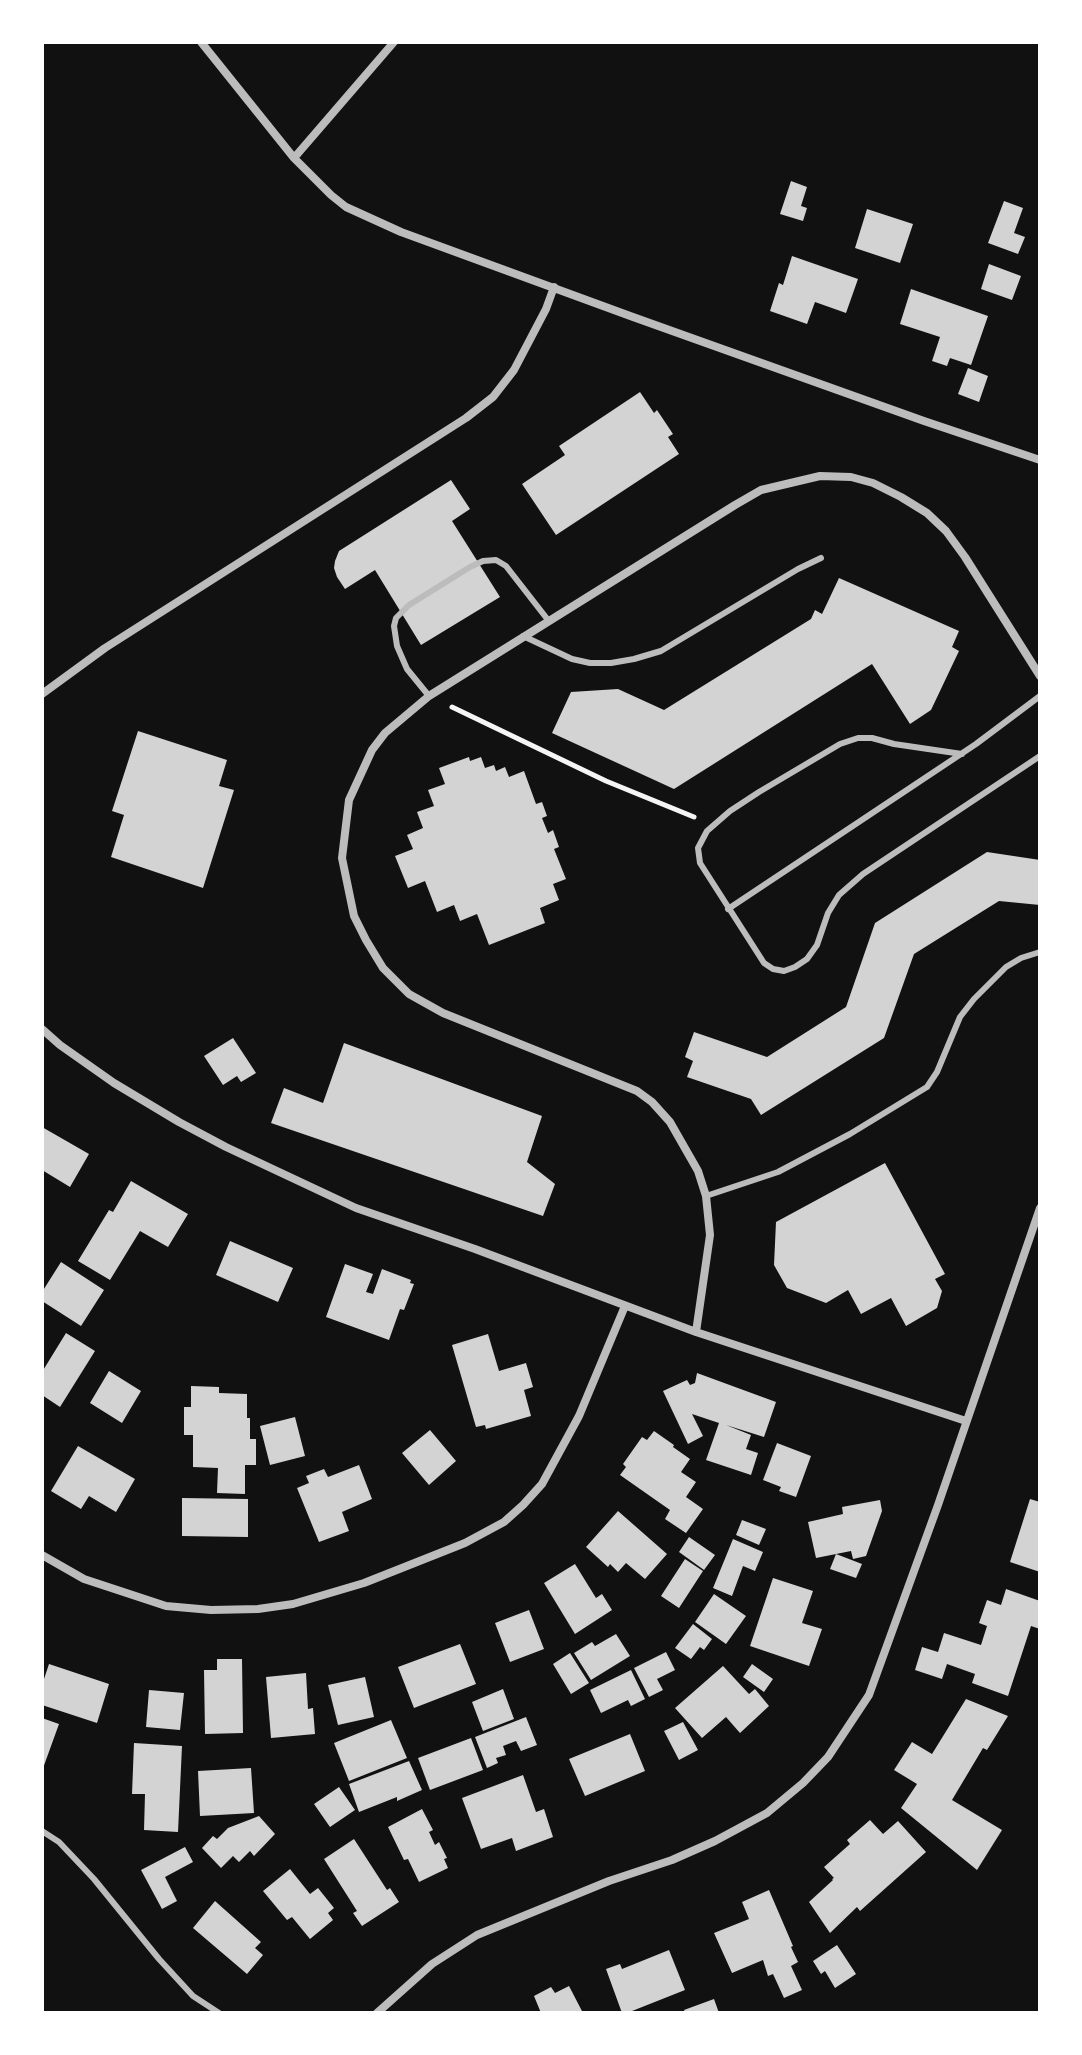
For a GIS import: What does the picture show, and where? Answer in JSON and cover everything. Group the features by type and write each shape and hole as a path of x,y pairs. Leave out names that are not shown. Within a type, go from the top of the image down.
{"street":[{"path":"201,42 294,158 346,207 401,232 633,317 1040,460"},
{"path":"294,158 394,42"},
{"path":"42,694 105,648 466,418 493,397 514,370 554,287"},
{"path":"696,1332 710,1235 706,1196 698,1171 670,1122 637,1091 443,1013 409,994 383,968 366,940 354,916 342,858 349,800 372,750 385,733 429,696 548,620 761,490 820,476 851,477 873,483 927,513 946,531 965,557 1040,676"},
{"path":"42,1029 114,1083 226,1147 356,1208 696,1332 966,1421"},
{"path":"377,2013 432,1964 477,1935 609,1881 672,1860 767,1813 828,1757 869,1695 1040,1208"},
{"path":"42,1555 84,1579 166,1606 211,1610 293,1604 364,1583 465,1543 504,1522 542,1484 579,1416 625,1306"}],"lane":[{"path":"523,636 556,653 581,661 611,663 634,659 661,651 821,558"},
{"path":"429,696 407,669 397,646 396,618 409,605 470,567 483,561 496,560 506,566 548,620"},
{"path":"728,909 962,754 1040,696"},
{"path":"962,754 858,738 840,744 759,792 713,825 702,838 698,852 700,863 764,963 784,971 807,959 813,953 828,913 839,895 863,874 1040,756"},
{"path":"706,1196 778,1172 850,1134 927,1087 937,1072 960,1017 974,999 1006,967 1040,952"},
{"path":"42,1831 59,1842 94,1879 193,1996 219,2013"}],"path":[{"path":"429,696 606,781 713,825"}],"building":[{"path":"791,181 807,187 801,206 807,208 803,221 780,214"},
{"path":"1004,201 1023,208 1014,233 1025,237 1018,254 988,243"},
{"path":"867,209 913,224 900,263 855,248"},
{"path":"792,256 858,279 846,313 815,302 807,324 770,311 779,283 783,285"},
{"path":"989,264 1021,276 1012,300 981,289"},
{"path":"911,289 988,316 971,365 950,358 947,366 932,361 940,337 900,324"},
{"path":"968,368 988,376 979,402 958,394"},
{"path":"640,392 673,434 668,437 679,454 556,535 522,484 565,455 559,446"},
{"path":"451,480 470,509 452,521 500,597 421,645 375,570 345,589 337,577 335,561 339,551"},
{"path":"839,578 959,631 952,647 959,651 931,710 910,724 872,664 674,789 552,733 571,692 618,689 664,710 811,619 815,610 822,614"},
{"path":"138,731 227,760 219,786 234,790 203,888 111,857 124,815 112,811"},
{"path":"469,757 470,761 481,757 485,768 494,765 496,771 505,767 509,777 524,771 536,804 542,802 547,816 542,818 548,833 553,830 559,847 554,849 566,879 553,884 559,900 540,908 545,923 489,945 477,914 460,921 454,905 437,912 425,881 408,888 395,856 413,849 407,835 423,828 417,812 434,806 428,790 445,784 439,768"},
{"path":"987,852 1040,860 1040,905 999,901 914,954 884,1038 761,1115 751,1099 687,1077 693,1061 685,1057 694,1032 767,1057 846,1007 875,923"},
{"path":"233,1038 256,1073 241,1082 237,1076 223,1085 204,1056"},
{"path":"344,1043 542,1116 527,1162 555,1184 543,1216 271,1123 284,1088 323,1103"},
{"path":"42,1127 89,1154 70,1187 42,1170"},
{"path":"885,1163 945,1274 935,1279 942,1291 937,1308 906,1326 891,1298 861,1314 848,1290 826,1303 787,1288 774,1265 776,1222"},
{"path":"131,1181 188,1214 168,1247 140,1231 110,1280 78,1261"},
{"path":"230,1241 293,1268 278,1302 216,1275"},
{"path":"61,1262 104,1290 81,1326 42,1301 42,1292"},
{"path":"345,1264 373,1274 366,1292 373,1294 382,1269 414,1284 404,1310 400,1309 389,1340 326,1317"},
{"path":"66,1333 95,1351 60,1407 42,1395 42,1372"},
{"path":"488,1334 499,1371 526,1363 533,1387 524,1390 531,1416 486,1429 485,1425 476,1427 452,1345"},
{"path":"109,1371 141,1391 122,1423 90,1403"},
{"path":"697,1373 776,1402 764,1437 726,1425 751,1435 746,1449 758,1453 751,1475 706,1460 719,1423 692,1414 703,1436 688,1444 663,1391 687,1380 690,1385 695,1383"},
{"path":"191,1386 219,1387 219,1393 247,1394 250,1439 256,1439 256,1465 245,1465 245,1494 217,1493 218,1468 193,1467 193,1435 184,1435 184,1407 191,1407"},
{"path":"295,1417 305,1456 270,1465 260,1426"},
{"path":"430,1430 456,1461 429,1485 402,1453"},
{"path":"654,1431 690,1459 681,1472 696,1482 686,1497 703,1509 686,1533 665,1519 670,1510 620,1475 626,1467 623,1464 642,1437 647,1440"},
{"path":"777,1443 811,1456 796,1497 779,1491 781,1487 763,1480"},
{"path":"78,1446 135,1479 116,1512 89,1496 81,1509 51,1491"},
{"path":"359,1465 372,1499 342,1512 349,1531 319,1542 297,1488 309,1483 306,1476 324,1469 328,1477"},
{"path":"182,1498 248,1499 248,1537 182,1536"},
{"path":"1030,1499 1040,1502 1040,1572 1010,1562"},
{"path":"880,1500 882,1511 866,1556 853,1559 851,1551 816,1558 808,1522 843,1514 842,1507"},
{"path":"618,1511 667,1554 645,1579 626,1563 618,1572 610,1564 608,1567 586,1547"},
{"path":"742,1520 766,1529 759,1545 736,1535"},
{"path":"689,1537 715,1555 704,1570 679,1552"},
{"path":"733,1539 763,1552 755,1571 743,1566 732,1596 713,1588"},
{"path":"836,1554 862,1564 856,1578 830,1569"},
{"path":"685,1559 703,1571 679,1608 661,1596"},
{"path":"575,1564 596,1598 602,1594 612,1610 575,1634 544,1583"},
{"path":"773,1578 813,1591 802,1623 822,1629 809,1666 750,1646"},
{"path":"1006,1589 1040,1601 1040,1629 1031,1626 1008,1696 972,1683 975,1674 947,1664 942,1679 915,1670 922,1647 938,1652 944,1633 981,1645 987,1626 979,1623 987,1600 1001,1605"},
{"path":"714,1594 746,1616 726,1644 695,1622"},
{"path":"529,1610 544,1649 510,1662 495,1623"},
{"path":"693,1624 712,1639 704,1650 700,1647 691,1659 675,1648"},
{"path":"616,1634 630,1656 591,1680 574,1653 592,1642 595,1646"},
{"path":"460,1644 476,1684 414,1708 398,1667"},
{"path":"666,1652 675,1670 657,1679 663,1690 649,1697 634,1668"},
{"path":"570,1653 589,1683 571,1694 553,1664"},
{"path":"217,1659 242,1659 243,1733 205,1734 204,1670 217,1670"},
{"path":"49,1664 109,1684 97,1723 42,1705 42,1685"},
{"path":"752,1664 773,1679 764,1692 743,1677"},
{"path":"723,1666 749,1694 755,1689 769,1706 740,1733 726,1717 702,1738 675,1708"},
{"path":"631,1670 645,1699 631,1706 628,1700 601,1713 590,1690"},
{"path":"306,1673 308,1709 313,1708 315,1734 271,1738 266,1677"},
{"path":"365,1677 374,1717 338,1725 328,1685"},
{"path":"503,1689 514,1719 483,1731 472,1702"},
{"path":"149,1690 184,1693 180,1730 146,1727"},
{"path":"966,1699 1008,1716 987,1750 983,1748 952,1800 1002,1830 977,1870 901,1808 917,1784 894,1770 912,1742 932,1754"},
{"path":"526,1717 537,1745 521,1751 516,1741 503,1746 506,1755 496,1758 498,1763 487,1768 475,1737"},
{"path":"42,1718 59,1724 42,1771"},
{"path":"391,1720 407,1758 349,1781 334,1743"},
{"path":"683,1722 698,1750 679,1760 664,1731"},
{"path":"630,1734 645,1771 585,1796 569,1759"},
{"path":"471,1738 483,1770 430,1790 418,1758"},
{"path":"134,1743 182,1746 178,1832 144,1830 145,1794 132,1794"},
{"path":"409,1761 422,1790 359,1812 349,1784"},
{"path":"251,1768 254,1813 200,1816 198,1771"},
{"path":"523,1775 536,1812 544,1809 553,1837 516,1851 512,1838 481,1849 462,1798"},
{"path":"339,1787 355,1810 330,1827 314,1804"},
{"path":"422,1809 433,1830 429,1832 435,1845 439,1842 447,1858 444,1859 448,1868 419,1882 388,1827"},
{"path":"259,1816 275,1834 254,1856 250,1851 239,1862 233,1856 221,1868 202,1848 213,1836 217,1839 228,1828"},
{"path":"870,1820 883,1834 898,1821 926,1852 860,1911 857,1907 830,1933 809,1902 834,1878 824,1867 850,1844 847,1840"},
{"path":"354,1839 387,1890 390,1888 399,1902 362,1926 353,1913 357,1911 324,1859"},
{"path":"185,1847 193,1862 165,1877 177,1901 162,1909 141,1870"},
{"path":"290,1869 310,1894 318,1888 334,1908 328,1913 333,1920 310,1939 292,1917 287,1920 263,1891"},
{"path":"769,1890 793,1946 798,1962 791,1966 802,1990 784,1998 773,1974 768,1976 763,1960 732,1973 714,1933 749,1919 742,1902"},
{"path":"215,1901 261,1942 255,1948 263,1955 247,1974 193,1928"},
{"path":"837,1945 856,1974 835,1988 825,1971 821,1974 813,1961"},
{"path":"669,1950 685,1990 622,2013 606,1969 620,1964 622,1969"},
{"path":"569,1986 583,2013 541,2013 534,1996 551,1987 555,1993"},
{"path":"714,1999 719,2013 685,2013 684,2010"}]}
